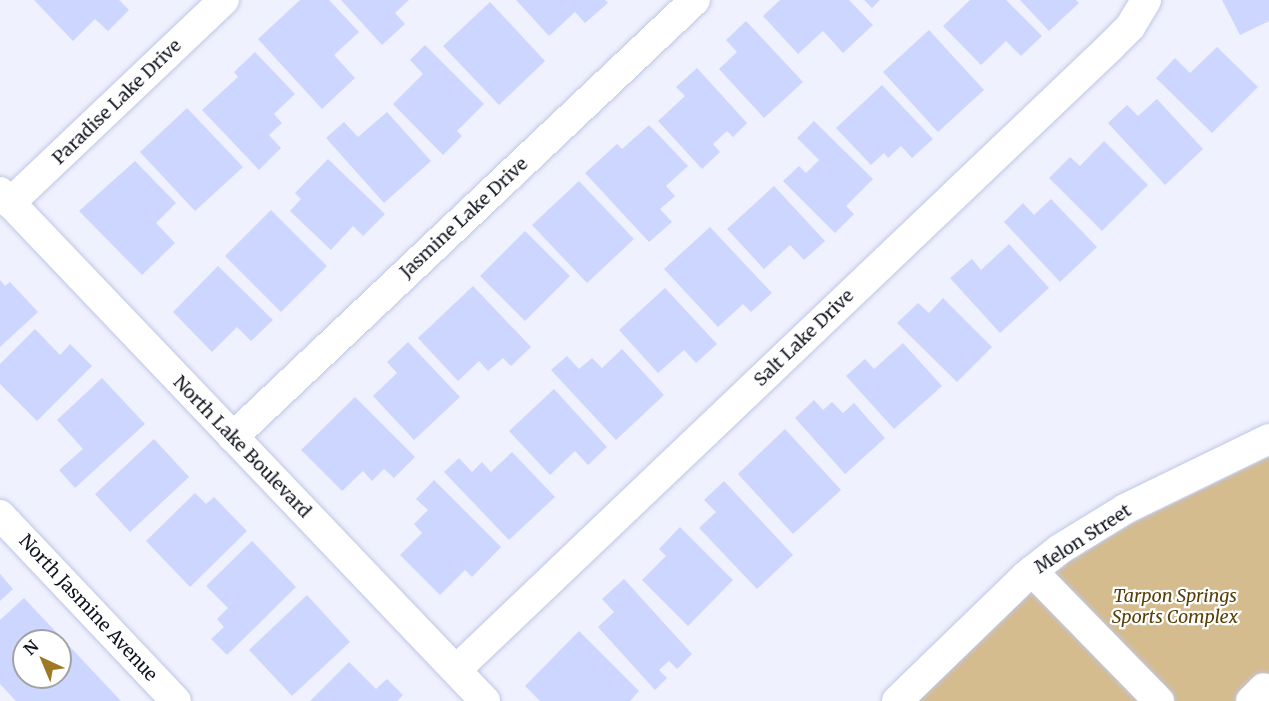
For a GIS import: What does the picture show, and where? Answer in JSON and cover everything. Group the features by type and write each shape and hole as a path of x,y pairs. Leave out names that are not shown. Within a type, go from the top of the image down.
{"street":[{"name":"Paradise Lake Drive","path":"5,198 224,0"},
{"name":"Jasmine Lake Drive","path":"233,437 695,0"},
{"name":"Salt Lake Drive","path":"456,670 1111,46 1130,27 1146,0"},
{"name":"North Lake Boulevard","path":"5,198 484,701"},
{"name":"Melon Street","path":"897,701 1032,571 1060,549 1125,509 1269,439"},
{"name":"North Jasmine Avenue","path":"0,515 176,701"},
{"path":"1032,571 1159,701"}],"green space":[{"name":"Tarpon Springs Sports Complex","path":"1269,457 1269,701 919,701 1037,587 1069,562 1133,523"}],"building":[{"path":"34,0 119,0 129,10 108,31 95,19 73,41"},
{"path":"300,0 329,0 359,32 334,55 355,78 322,109 258,39"},
{"path":"341,0 409,0 395,13 405,24 382,45"},
{"path":"516,0 605,0 608,3 585,23 575,12 549,36"},
{"path":"780,0 849,0 873,25 843,53 823,31 798,54 763,16"},
{"path":"864,0 880,0 872,8"},
{"path":"970,0 1006,0 1042,36 1021,56 1006,41 981,65 943,26"},
{"path":"1020,0 1076,0 1079,3 1049,31"},
{"path":"1222,0 1269,0 1269,21 1240,35"},
{"path":"490,2 545,61 499,105 443,46"},
{"path":"746,21 803,82 764,118 719,69 737,52 726,40"},
{"path":"929,30 984,90 938,132 883,72"},
{"path":"425,45 484,104 457,131 462,136 443,155 393,104 423,74 410,60"},
{"path":"1217,47 1258,87 1212,133 1156,78 1175,58 1190,73"},
{"path":"255,52 295,94 274,114 282,123 269,135 281,148 259,170 202,110 238,77 234,72"},
{"path":"697,68 747,123 733,137 727,131 713,144 720,152 702,169 658,121 685,96 676,87"},
{"path":"882,85 933,139 912,158 901,146 888,158 884,153 871,165 836,128"},
{"path":"1157,99 1203,149 1165,185 1108,123 1127,105 1138,116"},
{"path":"187,108 243,167 195,211 140,152"},
{"path":"387,112 431,161 384,203 326,138 344,122 358,137"},
{"path":"814,121 873,179 846,206 854,214 835,233 783,181 799,166 806,173 819,160 797,138"},
{"path":"649,125 688,166 666,186 675,196 660,209 672,222 649,242 585,173 617,144 622,149"},
{"path":"1104,141 1148,185 1102,231 1049,178 1070,157 1080,166"},
{"path":"328,159 385,214 363,236 353,226 331,250 290,211 301,199 295,193"},
{"path":"135,161 176,203 156,223 175,243 142,275 79,211"},
{"path":"579,181 634,239 587,283 532,225"},
{"path":"774,186 825,241 804,260 790,245 764,269 727,229"},
{"path":"1051,199 1097,247 1060,282 1004,222 1023,203 1034,215"},
{"path":"271,210 327,266 281,312 225,256"},
{"path":"710,227 772,293 751,312 743,304 718,327 664,269"},
{"path":"525,231 570,276 525,321 480,276"},
{"path":"1009,244 1049,288 1000,333 950,278 972,259 981,270"},
{"path":"218,266 273,320 251,341 237,327 212,352 173,312"},
{"path":"0,280 5,286 10,282 38,312 0,347"},
{"path":"473,286 531,347 511,366 503,358 488,371 479,361 458,381 418,338"},
{"path":"665,288 717,344 696,363 684,350 658,373 619,330"},
{"path":"943,298 992,347 957,382 897,323 918,303 929,313"},
{"path":"35,329 60,355 70,344 92,366 37,421 0,384 0,364"},
{"path":"408,342 460,397 414,440 373,396 397,373 387,362"},
{"path":"903,343 942,386 894,429 846,376 865,359 874,369"},
{"path":"622,349 664,395 616,440 551,370 567,356 579,369 592,358 602,368"},
{"path":"102,378 145,424 75,488 59,470 83,449 57,420"},
{"path":"554,389 607,447 588,465 575,451 550,475 509,431"},
{"path":"355,397 415,457 394,478 384,469 372,481 363,471 342,491 301,450"},
{"path":"814,400 823,410 832,402 843,413 854,403 885,438 845,474 795,418"},
{"path":"785,429 841,490 793,534 738,474"},
{"path":"154,439 189,477 130,532 95,494"},
{"path":"512,452 555,497 509,540 444,472 459,458 472,472 482,462 491,472"},
{"path":"434,480 501,547 472,577 465,570 440,595 400,555 422,533 414,524 428,510 416,499"},
{"path":"724,481 793,555 757,589 699,528 716,512 704,500"},
{"path":"195,493 206,504 214,497 247,531 190,587 146,541"},
{"path":"680,527 733,580 688,626 642,580 666,556 659,549"},
{"path":"252,541 296,587 227,655 211,639 224,627 217,619 228,608 206,586"},
{"path":"0,574 13,589 0,601"},
{"path":"624,579 692,654 677,669 669,661 659,670 667,678 655,690 598,627 614,612 602,599"},
{"path":"307,595 350,642 292,696 249,650"},
{"path":"24,598 53,629 12,629 12,689 72,689 72,649 121,701 16,701 0,684 0,620"},
{"path":"579,631 639,691 630,701 540,701 525,686"},
{"path":"349,662 376,689 387,679 403,695 397,701 310,701"}]}
